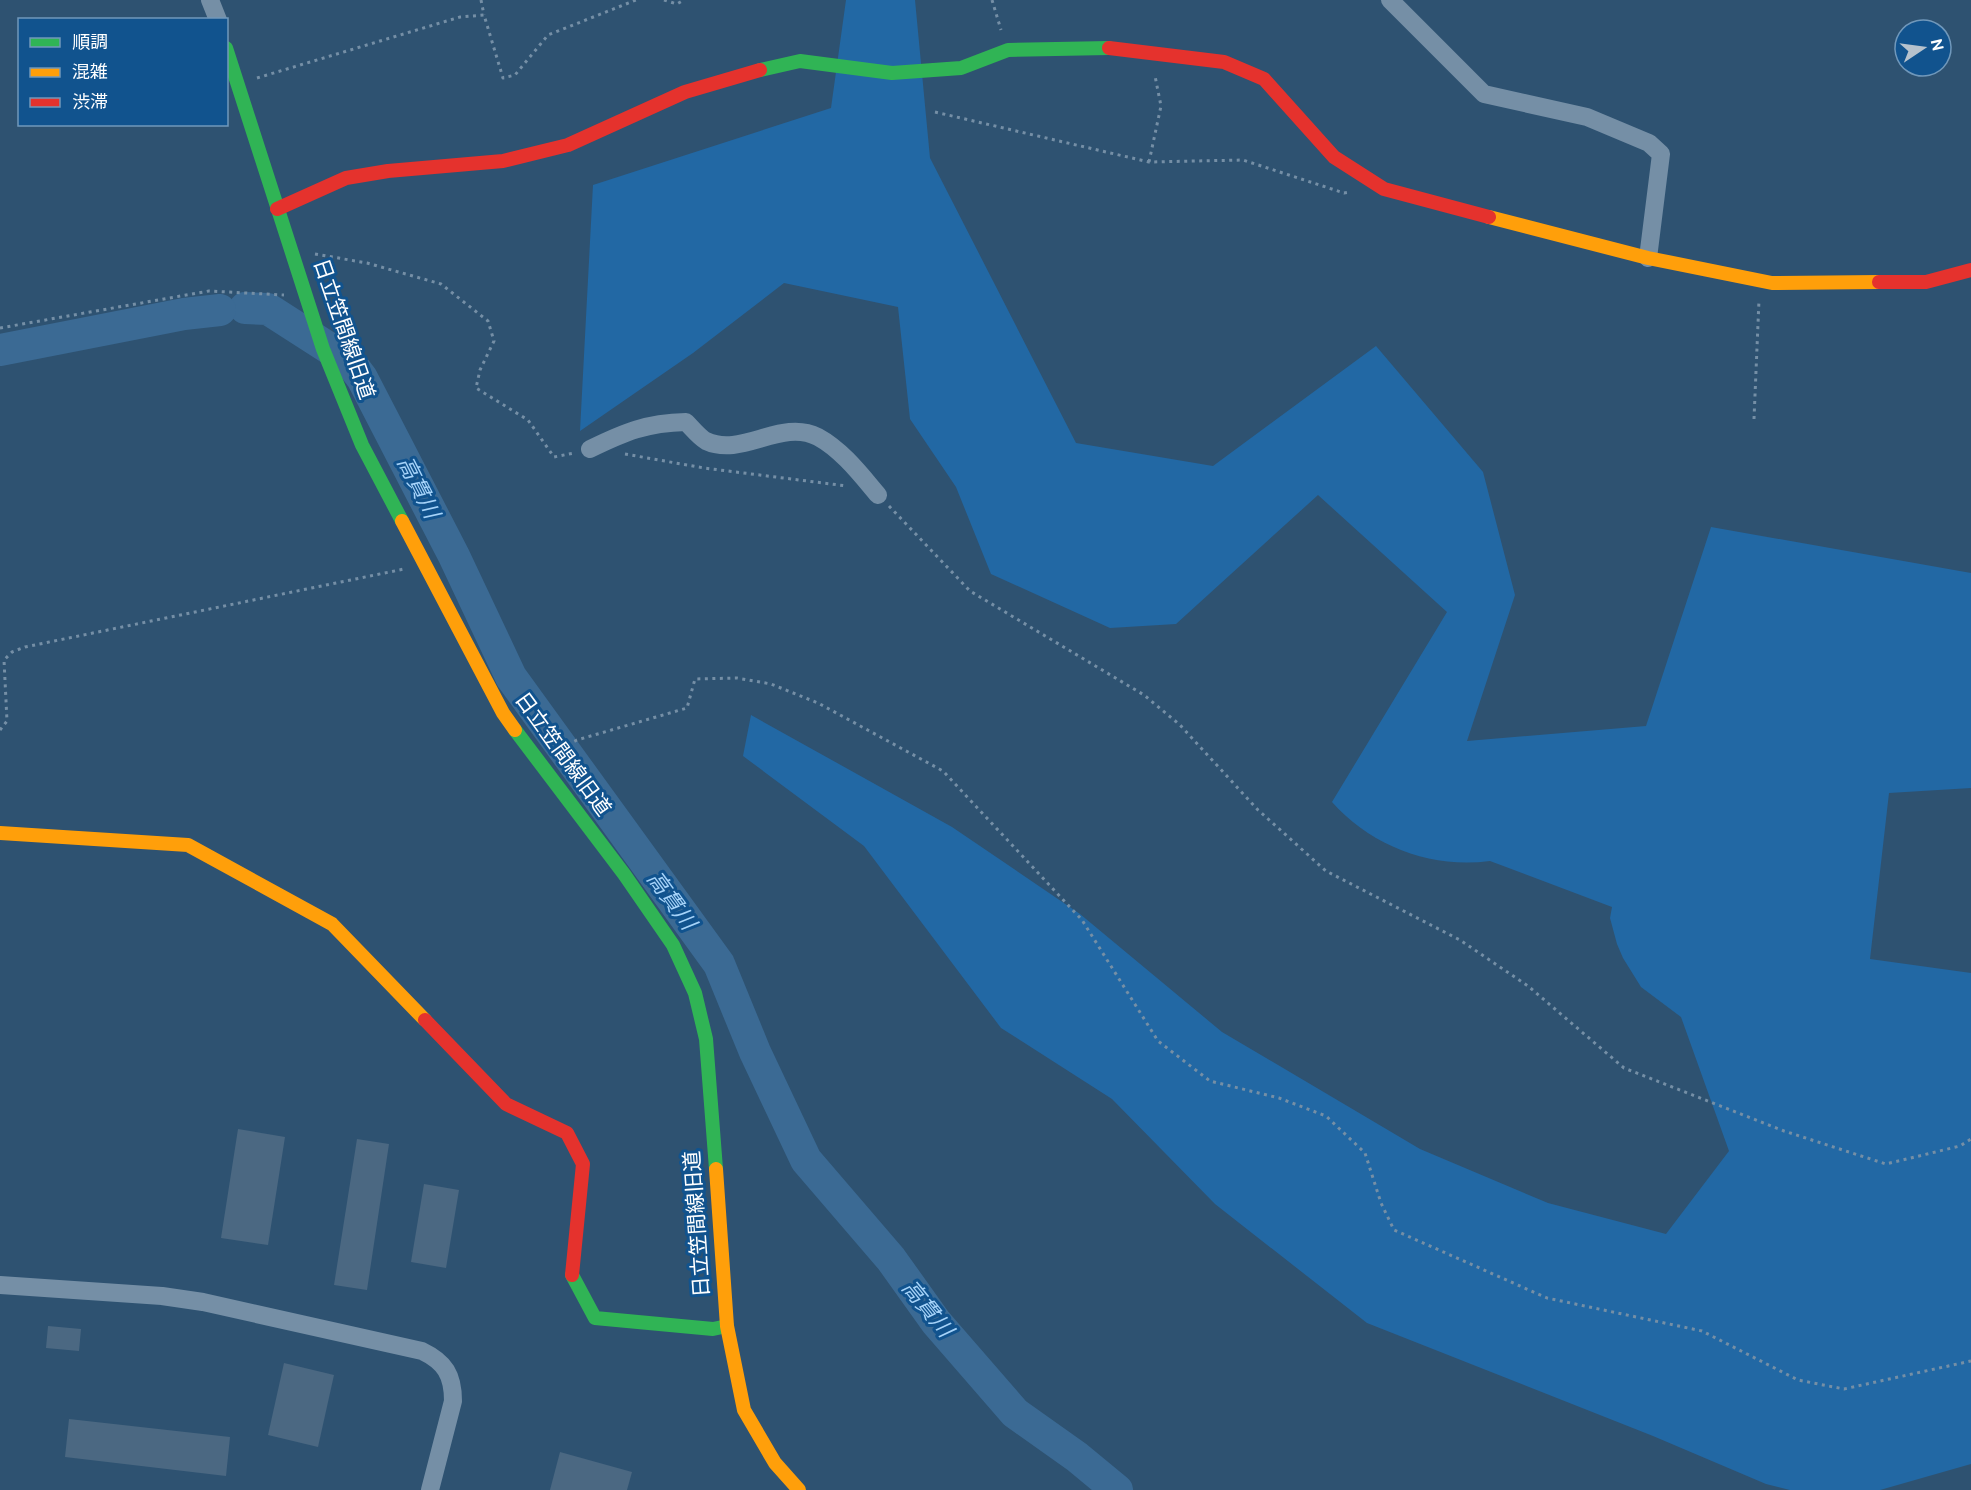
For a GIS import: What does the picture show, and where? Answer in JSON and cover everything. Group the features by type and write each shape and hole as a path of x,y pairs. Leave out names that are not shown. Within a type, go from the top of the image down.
{"street":[{"path":"210,0 217,18"},
{"path":"1390,0 1484,94 1587,117 1649,143 1661,154 1648,258"},
{"path":"277,209 346,178 388,171 503,161 568,146 685,92 759,69 800,61 892,73 961,68 1008,50 1119,48 1224,62 1264,78 1334,157 1384,189 1648,258 1760,280 1795,283 1926,282 1971,270"},
{"name":"日立笠間線旧道","path":"228,55 277,209 293,250 323,349 362,445 503,713 535,760 624,874 673,945 695,993 706,1039 727,1326 744,1410 775,1463 799,1490"},
{"path":"590,449 628,430 654,423 686,422 705,440 724,446 787,430 818,437 850,463 878,495"},
{"path":"0,833 188,845 332,924 506,1104 567,1132 583,1164 572,1278 595,1318 712,1329 727,1326"},
{"path":"0,1285 193,1301 422,1351 438,1359 449,1372 453,1386 453,1401 430,1490"}],"path":[{"path":"481,0 503,78 515,75 548,35 636,0"},
{"path":"664,0 677,4 684,0"},
{"path":"992,0 1008,50"},
{"path":"237,84 460,18 484,15"},
{"path":"1149,162 1161,106 1151,54"},
{"path":"935,112 1149,162 1243,160 1344,193 1354,192"},
{"path":"293,250 367,263 441,284 489,321 494,341 480,370 476,388 528,420 554,457 590,449"},
{"path":"1754,418 1760,280"},
{"path":"0,328 209,291 307,296"},
{"path":"624,454 704,468 850,487"},
{"path":"878,495 970,591 1144,695 1180,725 1258,810 1326,871 1460,940 1528,986 1624,1068 1784,1131 1886,1164 1960,1146 1971,1139"},
{"path":"0,730 7,721 4,660 19,650 425,565"},
{"path":"554,751 573,741 687,708 695,679 737,678 771,684 818,704 943,771 1082,920 1158,1041 1210,1081 1279,1098 1326,1116 1365,1153 1381,1203 1394,1230 1547,1298 1702,1331 1798,1380 1844,1389 1971,1361"}],"shaded area":[{"path":"846,0 915,0 930,158 1076,443 1213,466 1376,346 1483,472 1515,595 1467,741 1646,726 1711,527 1971,573 1971,788 1889,793 1870,959 1971,973 1971,1464 1880,1490 1790,1490 1766,1484 1653,1436 1367,1323 1215,1204 1112,1099 1001,1028 864,846 743,756 751,715 952,827 1080,914 1222,1032 1420,1149 1548,1203 1666,1234 1729,1151 1681,1017 1641,987 1617,944 1610,918 1612,907 1490,861 1468,863 1446,861 1404,851 1365,831 1332,802 1447,612 1318,495 1176,624 1110,628 991,574 956,487 910,419 898,307 784,283 693,353 580,431 593,185 831,108"}],"building":[{"path":"238,1129 285,1137 268,1245 221,1238"},
{"path":"357,1139 389,1144 367,1290 334,1285"},
{"path":"424,1184 459,1190 446,1268 411,1262"},
{"path":"48,1326 81,1329 79,1351 46,1348"},
{"path":"284,1363 334,1375 318,1447 268,1435"},
{"path":"69,1419 230,1437 226,1476 65,1457"},
{"path":"560,1452 632,1472 627,1490 550,1490"}],"waterway":[{"name":"高貫川","path":"245,308 268,309 349,361 362,378 454,556 511,677 719,964 755,1052 806,1160 891,1259 936,1322 1015,1413 1077,1457 1117,1490"},
{"name":"高貫川","path":"0,350 184,314 220,310"}],"traffic: fast":[{"path":"760,70 800,61 892,73 961,68 1008,50 1109,48"},
{"path":"228,54 323,349 362,445 402,521"},
{"path":"515,730 624,874 673,945 695,993 706,1039 716,1169"},
{"path":"572,1275 595,1318 713,1329 727,1326"}],"traffic: slow":[{"path":"1489,217 1648,258 1772,283 1879,282"},
{"path":"402,521 503,713 515,730"},
{"path":"0,833 188,845 332,924 425,1020"},
{"path":"716,1169 727,1326 744,1410 775,1463 799,1490"}],"traffic: jam":[{"path":"1109,48 1224,62 1264,79 1334,157 1384,189 1489,217"},
{"path":"277,209 346,178 388,171 503,161 568,145 685,92 760,70"},
{"path":"1879,282 1926,282 1971,270"},
{"path":"425,1020 506,1104 567,1133 583,1164 572,1275"}]}
